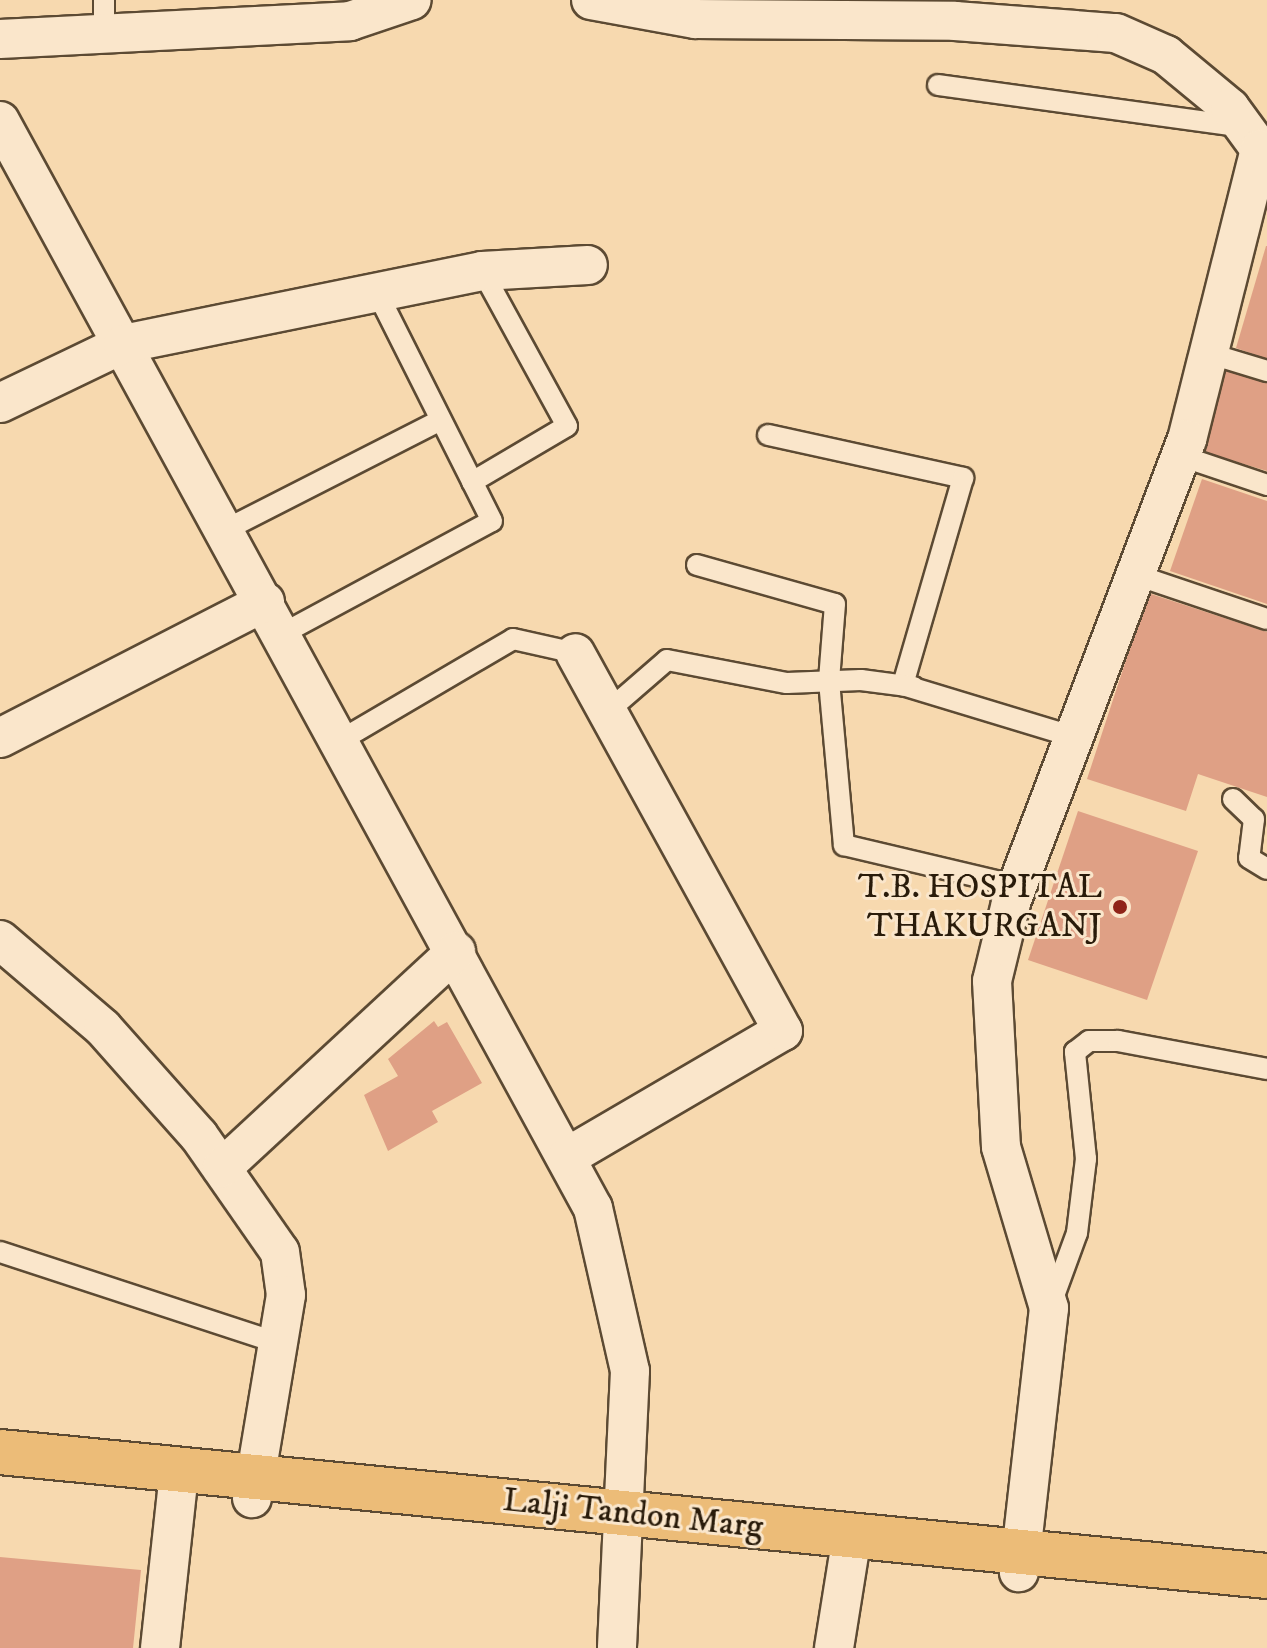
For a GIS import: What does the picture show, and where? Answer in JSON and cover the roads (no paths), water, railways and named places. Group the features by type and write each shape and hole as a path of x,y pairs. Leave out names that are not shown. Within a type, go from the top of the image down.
{"main road":[{"name":"Lalji Tandon Marg","path":"0,1452 254,1488 1021,1562 1267,1595"},
{"name":"Lalji Tandon Marg","path":"0,1474 177,1491 254,1488"},
{"name":"Lalji Tandon Marg","path":"1021,1562 1267,1576"}],"street":[{"path":"0,39 104,17 350,21 412,0"},
{"path":"591,0 695,19 955,21 1116,16 1255,123 1260,149 1211,354 1181,456 1018,886 992,981 1001,1147 1049,1308 1021,1562"},
{"path":"0,121 11,165 123,344 456,951 593,1208 630,1371 628,1524 617,1648"},
{"path":"0,403 123,344 482,271 588,265"},
{"path":"0,738 273,618"},
{"path":"567,1157 783,1031 575,653"},
{"path":"0,940 103,1028 222,1168 280,1252 286,1295 254,1488"},
{"path":"222,1168 456,951"},
{"path":"160,1648 177,1491"},
{"path":"834,1648 849,1545"}],"lane":[{"path":"938,85 1255,123"},
{"path":"472,482 567,426 482,271"},
{"path":"273,618 492,521 377,292"},
{"path":"1211,354 1267,371"},
{"path":"225,530 441,420"},
{"path":"768,435 963,478 903,685"},
{"path":"1181,456 1267,485"},
{"path":"697,565 835,604 829,681 844,845 1018,886"},
{"path":"1136,575 1267,619"},
{"path":"341,740 513,639 575,653"},
{"path":"607,712 667,660 787,683 829,681 903,685 970,694"},
{"path":"903,685 1074,737"},
{"path":"1233,799 1254,819 1249,858 1267,869"},
{"path":"1049,1308 1077,1233 1086,1159 1075,1052 1089,1041 1118,1041 1267,1069"},
{"path":"0,1252 278,1343"}],"place":[{"name":"T.B. HOSPITAL THAKURGANJ","path":"1120,907"}]}
